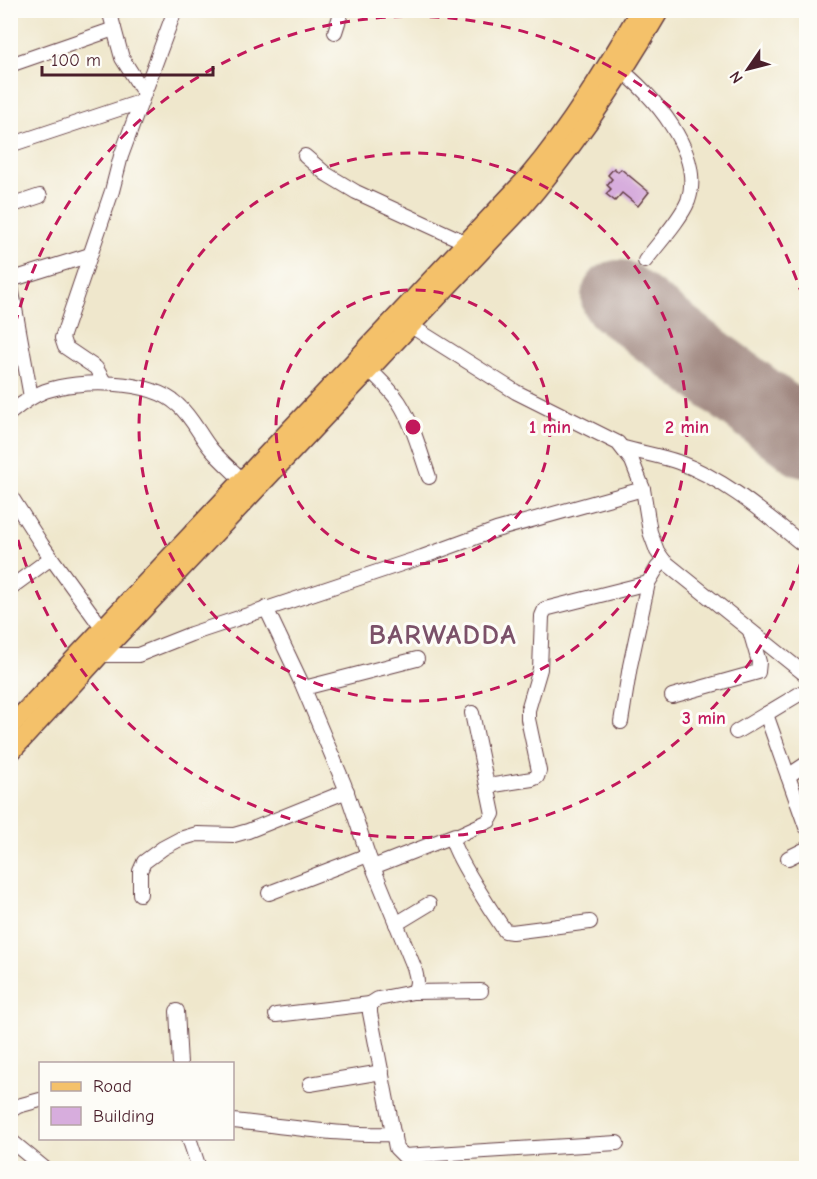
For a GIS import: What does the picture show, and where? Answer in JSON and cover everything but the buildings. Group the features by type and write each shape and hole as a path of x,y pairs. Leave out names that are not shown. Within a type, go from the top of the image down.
{"main road":[{"path":"10,727 243,481 473,248 551,175 588,126 617,67 640,10"},
{"path":"617,67 660,10"},
{"path":"10,753 411,326 473,248"}],"street":[{"path":"109,10 122,58 142,98"},
{"path":"104,382 96,368 62,343 62,338 112,191 121,156 175,10"},
{"path":"335,32 342,10"},
{"path":"10,65 114,29"},
{"path":"617,67 646,94 672,126 684,146 690,170 690,190 685,207 645,261"},
{"path":"10,145 142,98"},
{"path":"305,156 326,174 356,192 473,248"},
{"path":"10,206 40,196"},
{"path":"31,397 10,280 90,255"},
{"path":"411,326 516,392 608,437 624,448 677,462 721,483 749,501 807,547"},
{"path":"370,370 399,402 429,477"},
{"path":"10,413 31,397 48,390 104,382 143,387 177,403 211,449 243,481"},
{"path":"624,448 643,489 650,532 657,551 664,561 807,675"},
{"path":"100,655 138,655 266,608 422,557 496,530 643,489"},
{"path":"10,495 51,558 102,628"},
{"path":"10,588 51,558"},
{"path":"621,722 630,666 648,583 664,561"},
{"path":"488,786 532,779 537,777 539,771 528,710 540,669 542,616 545,609 648,583"},
{"path":"266,608 304,688 347,791 370,861 414,967 417,981 417,988 414,992"},
{"path":"672,696 758,672 759,662 750,631"},
{"path":"304,688 417,659"},
{"path":"736,732 807,690"},
{"path":"269,893 455,835 492,818 492,804 472,713"},
{"path":"766,714 807,827"},
{"path":"788,776 807,764"},
{"path":"140,894 140,871 144,862 171,843 197,834 234,835 248,831 347,791"},
{"path":"455,835 452,838 453,843 505,931 590,922"},
{"path":"788,858 807,849"},
{"path":"396,924 429,904"},
{"path":"276,1015 370,1004 378,999 414,992 481,991"},
{"path":"370,1004 396,1149 404,1156 617,1143"},
{"path":"177,1011 180,1062"},
{"path":"310,1084 382,1072"},
{"path":"10,1111 18,1106 39,1100"},
{"path":"234,1121 309,1128 349,1135 393,1134"},
{"path":"10,1140 44,1168"},
{"path":"190,1140 198,1168"}],"runway":[{"path":"619,298 806,440"}],"district":[{"name":"BARWADDA","path":"443,634"}]}
